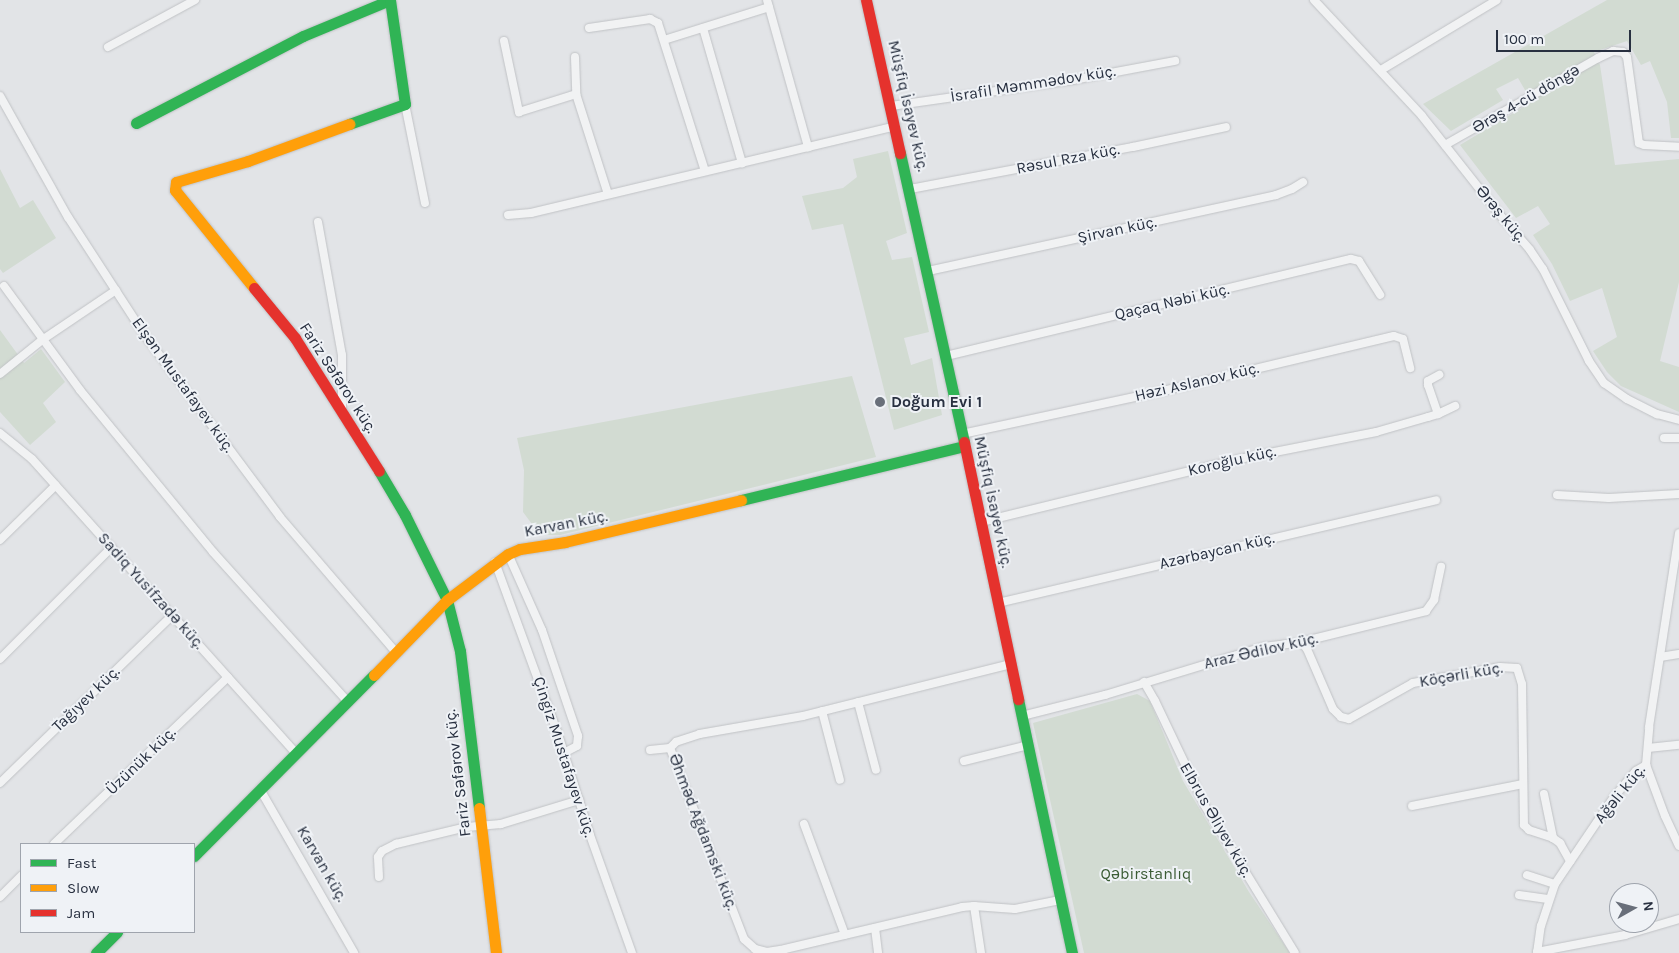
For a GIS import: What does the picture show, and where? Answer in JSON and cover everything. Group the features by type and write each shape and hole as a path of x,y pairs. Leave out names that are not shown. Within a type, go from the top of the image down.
{"street":[{"path":"108,47 195,0"},
{"path":"136,123 303,36 390,0 405,104 425,202"},
{"name":"Müşfiq İsayev küç.","path":"866,0 928,271 1072,953"},
{"path":"1381,70 1497,0"},
{"name":"Ərəş küç.","path":"1318,1 1381,70 1445,145 1530,250 1543,269 1589,361 1604,383 1627,399 1657,414 1679,420"},
{"path":"664,40 768,4 808,147"},
{"path":"589,28 656,20 706,171"},
{"path":"703,28 742,163"},
{"path":"504,42 519,112 576,94"},
{"name":"Ərəş 4-cü döngə","path":"1445,145 1613,51 1623,52 1627,57 1639,143 1679,147"},
{"path":"574,57 576,94 608,194"},
{"name":"İsrafil Məmmədov küç.","path":"891,106 1063,81 1175,61"},
{"name":"Elşən Mustafayev küç.","path":"0,96 68,217 146,337 280,517 396,652"},
{"name":"Fariz Səfərov küç.","path":"405,104 248,160 180,180 175,186 177,195 257,288 295,338 342,410 405,515 447,600 460,651 496,953"},
{"path":"508,215 531,213 896,126"},
{"name":"Rəsul Rza küç.","path":"910,189 1133,147 1226,127"},
{"name":"Şirvan küç.","path":"928,271 1276,196 1303,182"},
{"path":"318,222 342,355 342,410"},
{"name":"Qaçaq Nəbi küç.","path":"946,356 1350,259 1359,261 1380,295"},
{"path":"4,286 80,390 213,552 347,701"},
{"path":"0,374 42,340 116,290"},
{"name":"Həzi Aslanov küç.","path":"962,434 1167,390 1394,336 1403,339 1410,368"},
{"path":"1438,414 1428,382 1439,375"},
{"name":"Koroğlu küç.","path":"981,522 1239,459 1376,432 1438,414 1455,406"},
{"name":"Sadiq Yusifzadə küç.","path":"0,433 32,459 297,754"},
{"path":"1664,438 1679,438"},
{"name":"Karvan küç.","path":"195,855 261,792 347,701 447,600 508,554 520,549 575,540 964,446"},
{"path":"0,540 56,485"},
{"path":"1557,495 1608,498 1679,494"},
{"name":"Azərbaycan küç.","path":"998,603 1436,500"},
{"name":"Ağəli küç.","path":"1537,953 1548,899 1554,884 1629,778 1646,765 1679,533"},
{"path":"0,659 112,547"},
{"path":"508,554 542,630 578,736 577,746 564,753"},
{"name":"Çingiz Mustafayev küç.","path":"495,562 564,753 632,953"},
{"name":"Araz Ədilov küç.","path":"1022,716 1264,647 1301,642 1426,610 1434,600 1441,567"},
{"path":"1670,594 1679,594"},
{"name":"Tağıyev küç.","path":"0,783 173,615"},
{"name":"Köçərli küç.","path":"1301,642 1307,650 1333,709 1341,717 1349,719 1419,681 1500,667 1517,668 1522,684 1524,825 1529,830 1553,838"},
{"path":"1660,658 1679,654"},
{"name":"Əhməd Ağdamski küç.","path":"1011,664 822,711 700,734 676,742 670,748 744,939 755,949 768,952 974,906 1015,909 1060,900"},
{"name":"Üzünük küç.","path":"55,843 228,677"},
{"name":"Elbrus Əliyev küç.","path":"1144,682 1205,806 1295,953"},
{"path":"858,702 876,770"},
{"path":"822,711 840,780"},
{"path":"964,761 1028,745"},
{"path":"1648,748 1679,745"},
{"path":"650,750 670,748"},
{"path":"1646,765 1665,816 1679,846"},
{"path":"1412,806 1523,784"},
{"name":"Karvan küç.","path":"261,792 354,953"},
{"path":"1544,794 1553,838 1560,843 1570,860"},
{"path":"379,877 378,857 382,851 396,844 481,826 501,824 579,800"},
{"path":"804,824 845,935"},
{"path":"1527,875 1554,884"},
{"path":"0,897 20,877"},
{"path":"1519,895 1548,899"},
{"path":"974,906 981,953"},
{"path":"1537,953 1625,935 1679,919"},
{"path":"875,928 878,953"},
{"path":"96,953 116,933"}],"green space":[{"path":"1607,0 1679,0 1679,138 1671,138 1667,102 1650,61 1641,65 1627,41 1594,52 1600,65 1615,165 1679,159 1679,282 1660,361 1679,367 1679,412 1621,386 1607,372 1593,351 1617,337 1602,288 1570,301 1552,264 1533,235 1550,224 1538,206 1516,218 1460,145 1532,102 1518,78 1496,89 1503,100 1451,131 1423,104"},
{"path":"888,151 907,233 886,241 892,260 912,257 929,332 904,338 911,365 932,358 942,415 894,430 843,224 812,230 802,196 843,188 857,177 853,159"},
{"path":"0,169 20,208 33,200 56,238 3,273 0,269"},
{"path":"0,330 24,363 41,349 65,382 43,403 56,422 30,445 0,412"},
{"path":"852,376 876,457 560,535 540,535 523,512 524,470 517,438"},
{"name":"Qəbirstanlıq","path":"1137,694 1150,701 1183,781 1249,892 1290,953 1084,953 1033,723"}],"traffic: fast":[{"path":"136,123 303,36 390,0 405,104 349,124"},
{"path":"900,153 964,442"},
{"path":"741,500 964,446"},
{"path":"379,471 405,515 447,600 460,651 479,808"},
{"path":"195,855 374,675"},
{"path":"1018,699 1072,953"},
{"path":"96,953 116,933"}],"traffic: slow":[{"path":"254,288 175,190 176,182 248,161 349,124"},
{"path":"374,675 447,600 508,554 520,549 565,542 741,500"},
{"path":"479,808 496,953"}],"traffic: jam":[{"path":"866,0 900,153"},
{"path":"254,288 295,338 379,471"},
{"path":"964,442 1018,699"}],"place":[{"name":"Doğum Evi 1","path":"880,402"}]}
